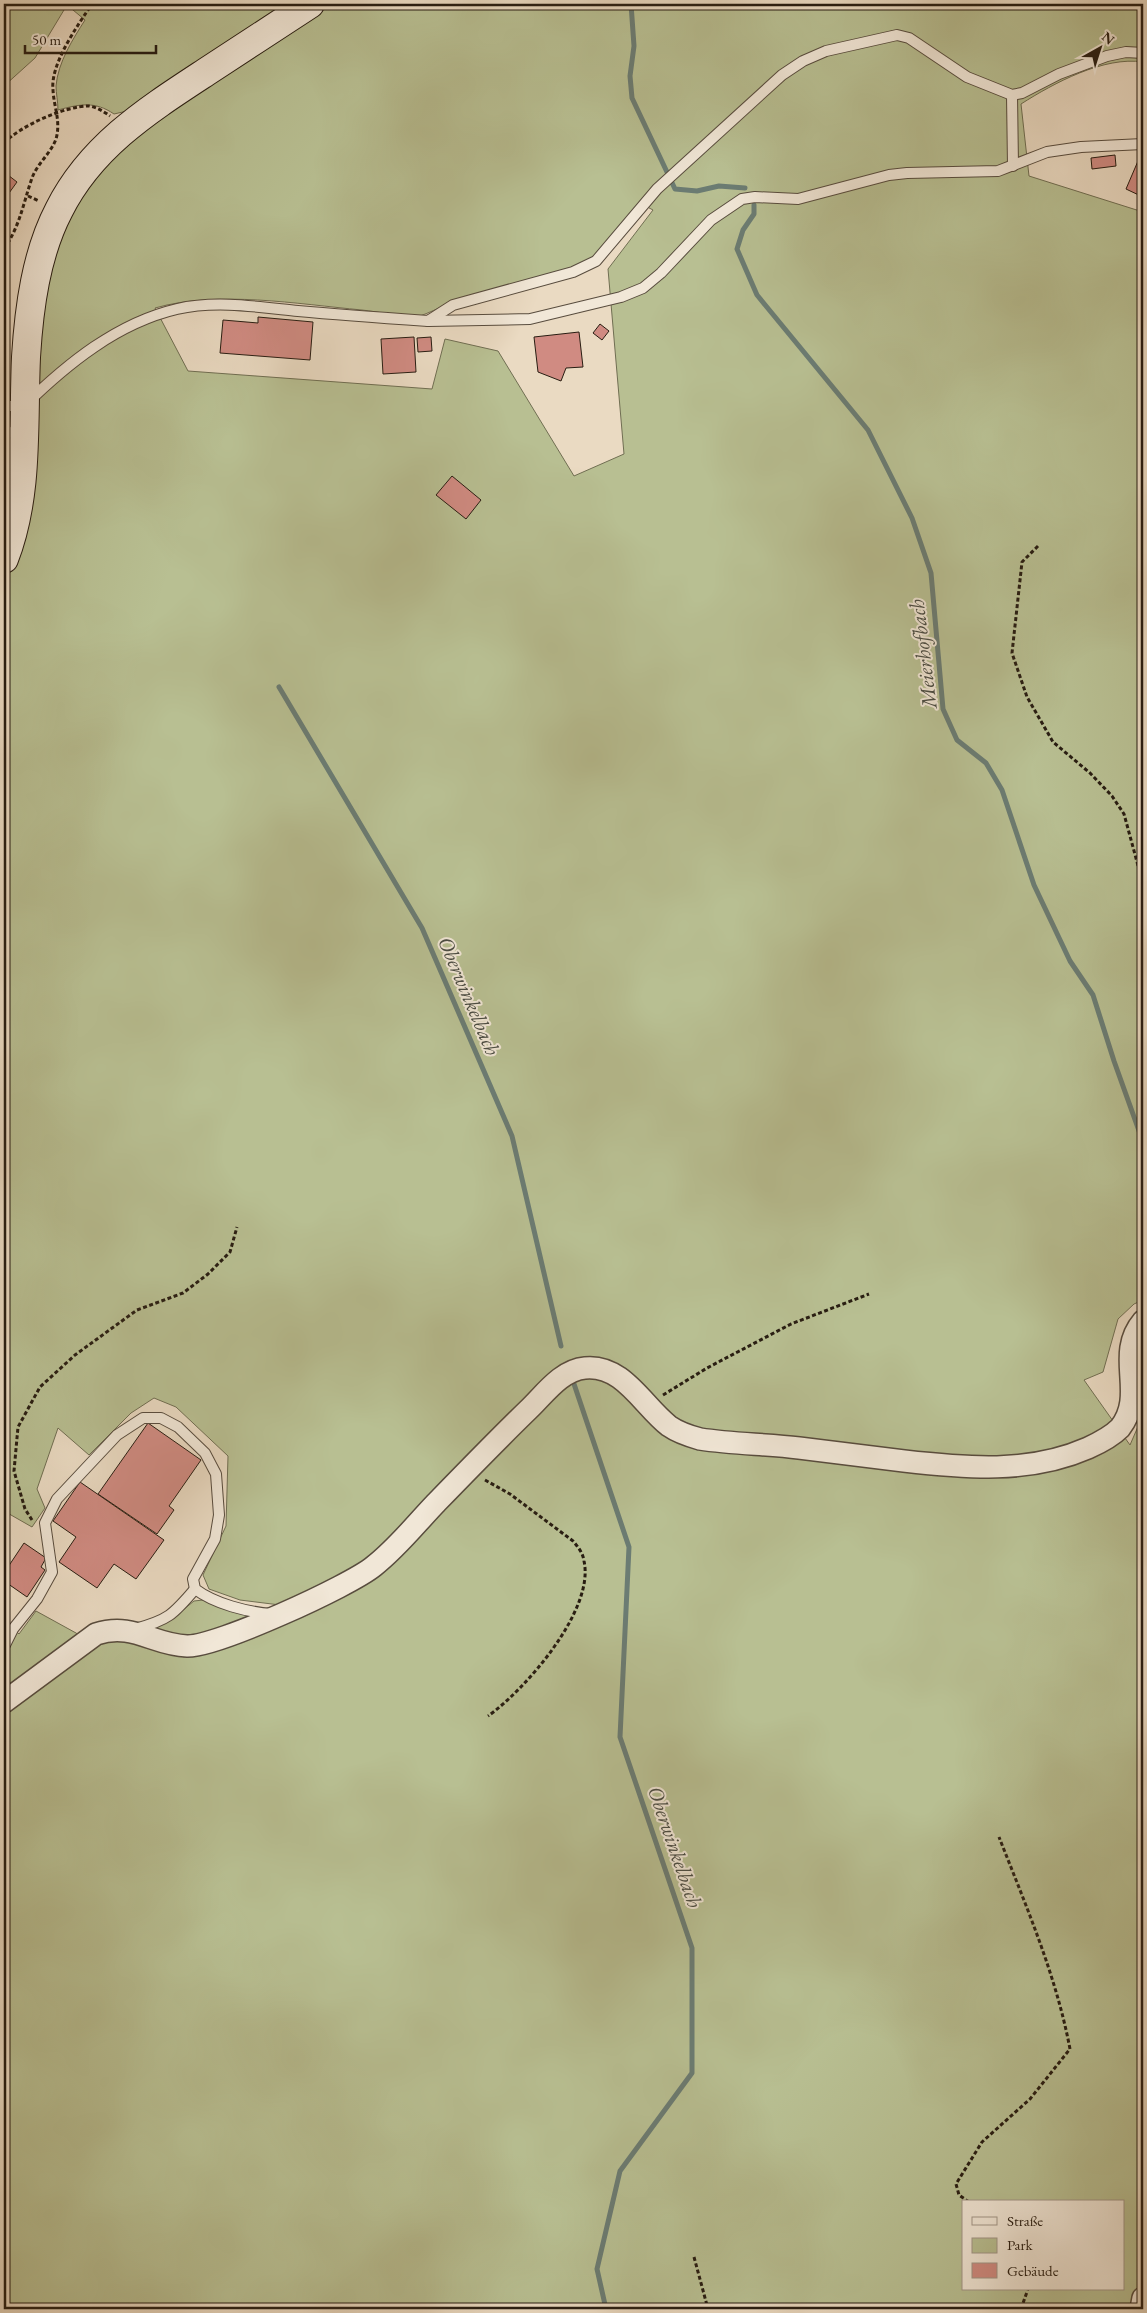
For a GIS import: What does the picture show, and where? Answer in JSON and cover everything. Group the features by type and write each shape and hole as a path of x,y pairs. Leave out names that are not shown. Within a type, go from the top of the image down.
{"main road":[{"path":"4,559 12,536 21,490 14,419 30,315 38,269 51,228 66,196 96,155 127,127 310,4"}],"street":[{"path":"4,1702 96,1634 109,1630 132,1630 178,1645 196,1646 279,1614 336,1589 369,1571 393,1549 467,1471 555,1383 574,1370 585,1368 608,1372 620,1378 676,1430 711,1441 789,1447 960,1466 997,1467 1035,1464 1060,1458 1097,1444 1111,1436 1128,1417 1134,1397 1130,1354 1133,1338 1143,1321"},
{"path":"1140,2309 1143,2298"}],"lane":[{"path":"428,321 453,304 584,268 606,251 635,213 679,169 782,75 803,61 818,54 897,34 966,77 1012,94 1022,93 1059,74 1107,56 1117,53 1143,53"},
{"path":"1012,94 1013,166"},
{"path":"14,419 55,376 82,355 116,334 148,318 177,309 198,306 234,305 428,321 530,319 621,297 643,288 661,273 711,220 742,199 755,197 798,199 889,175 998,171 1046,152 1063,149 1143,144"},
{"path":"4,1647 13,1629 37,1599 52,1572 45,1523 58,1499 117,1435 144,1418 161,1418 178,1427 205,1454 216,1474 219,1515 215,1539 193,1579 194,1589 176,1611 164,1620 132,1630"},
{"path":"194,1589 206,1598 258,1613 279,1614"}],"path":[{"path":"4,249 20,219 32,177 55,141 58,114 53,80 67,43 92,4"},
{"path":"4,143 22,129 58,114 91,106 106,113 127,127"},
{"path":"1038,546 1022,562 1012,653 1027,697 1053,742 1090,773 1112,796 1124,814 1143,884"},
{"path":"48,1544 25,1509 14,1471 18,1427 40,1387 74,1355 137,1310 183,1293 208,1274 230,1252 237,1227"},
{"path":"648,1405 707,1368 791,1324 869,1294"},
{"path":"467,1471 510,1494 573,1541 580,1550 585,1562 584,1580 578,1602 567,1626 547,1657 521,1687 504,1704 488,1716"},
{"path":"967,2200 959,2194 956,2184 982,2142 1030,2098 1070,2049 1064,2015 1039,1939 999,1837"},
{"path":"694,2257 708,2309"},
{"path":"1021,2309 1028,2290"}],"green space":[{"path":"4,4 299,4 127,111 114,114 94,105 73,106 58,110 57,77 67,51 85,20 67,5 35,58 4,86"},
{"path":"324,4 1143,4 1143,62 1128,61 1096,67 1064,80 1021,104 1029,176 1143,212 1143,1300 1134,1304 1118,1319 1103,1372 1084,1380 1130,1445 1143,1415 1143,2309 4,2309 4,1619 19,1634 36,1611 76,1633 94,1646 123,1638 184,1657 218,1648 280,1605 240,1600 209,1589 203,1575 226,1526 228,1456 176,1407 154,1398 131,1413 89,1455 58,1428 37,1489 45,1508 32,1527 4,1511 4,578 20,541 41,296 65,216 118,144","holes":["640,203 653,210 608,269 624,454 574,476 498,351 445,339 432,389 188,371 155,308 179,303 231,299 285,302 419,316 467,296 573,268 599,253"]},
{"path":"203,1600 252,1617 203,1638 178,1637 153,1631 153,1627 168,1622 194,1601"}],"building":[{"path":"1115,155 1116,166 1092,169 1091,158"},
{"path":"1138,161 1143,164 1143,197 1126,189"},
{"path":"4,172 17,182 4,200"},
{"path":"258,317 313,322 310,360 220,353 223,320 258,323"},
{"path":"600,324 609,331 602,340 593,333"},
{"path":"579,332 583,367 566,368 561,381 538,372 534,337"},
{"path":"414,337 416,372 383,374 381,339"},
{"path":"431,337 432,351 418,352 417,338"},
{"path":"452,476 481,500 466,519 436,495"},
{"path":"148,1423 201,1460 169,1506 174,1510 157,1534 98,1494"},
{"path":"80,1482 164,1540 136,1579 114,1564 97,1588 59,1562 76,1537 53,1521"},
{"path":"24,1543 46,1558 41,1567 45,1570 27,1597 4,1581 4,1573"}],"waterway":[{"path":"631,4 634,46 630,76 632,98 675,189 697,191 719,186 745,188"},
{"name":"Meierhofbach","path":"754,205 754,214 743,230 737,249 757,295 868,430 912,518 931,573 943,709 957,740 986,763 1002,790 1034,885 1070,961 1093,995 1143,1142"},
{"name":"Oberwinkelbach","path":"279,687 422,928 512,1136 561,1346"},
{"name":"Oberwinkelbach","path":"572,1378 629,1547 620,1737 692,1948 692,2073 620,2171 597,2269 606,2309"}]}
